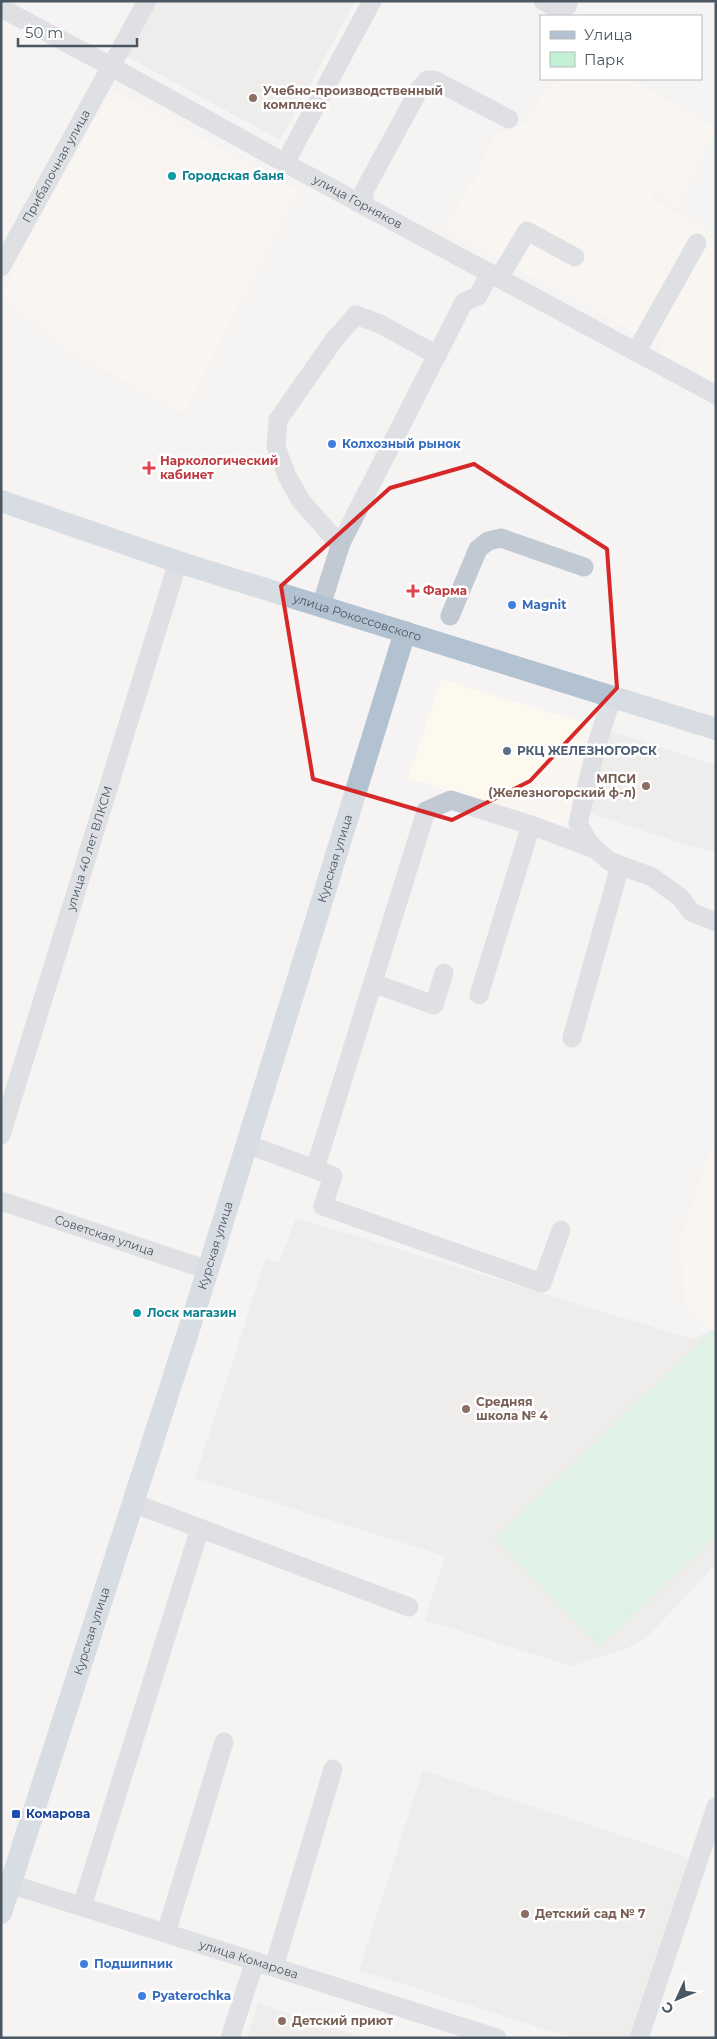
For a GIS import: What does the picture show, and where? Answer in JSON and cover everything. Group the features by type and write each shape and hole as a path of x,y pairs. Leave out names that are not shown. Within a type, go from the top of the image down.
{"main road":[{"name":"улица Рокоссовского","path":"1,501 178,562 716,729"},
{"name":"Курская улица","path":"1,1913 6,1882 133,1503 208,1270 405,632"}],"street":[{"name":"Прибалочная улица","path":"1,267 147,1"},
{"path":"285,163 372,1"},
{"path":"543,1 556,8 567,6 569,1"},
{"name":"улица Горняков","path":"1,8 716,395"},
{"path":"364,206 364,191 419,90 427,80 434,80 509,119"},
{"path":"321,606 340,544 464,302 478,296 495,276 527,231 574,257"},
{"path":"636,352 697,243"},
{"path":"340,544 301,501 287,476 276,447 278,420 334,340 356,316 380,324 437,355"},
{"path":"450,616 478,549 488,541 501,538 584,566"},
{"name":"улица 40 лет ВЛКСМ","path":"1,1135 178,562"},
{"path":"612,697 596,747 578,824 595,849 609,862 652,876 681,898 691,912 716,922"},
{"path":"316,1170 426,811 451,800 531,825 595,849"},
{"path":"479,995 531,825"},
{"path":"572,1038 620,866"},
{"path":"373,983 434,1005 444,973"},
{"path":"247,1144 333,1176 323,1206 542,1283 561,1230"},
{"name":"Советская улица","path":"1,1201 208,1270"},
{"path":"133,1503 409,1606"},
{"path":"82,1906 200,1528"},
{"path":"166,1933 224,1742"},
{"path":"274,1967 333,1769"},
{"path":"639,2038 716,1807"},
{"name":"улица Комарова","path":"6,1882 497,2038"},
{"path":"230,2038 255,1961"}],"highlighted area":[{"path":"474,464 607,549 617,688 530,781 452,820 313,779 281,586 390,488"}],"shaded area":[{"name":"Учебно-производственный комплекс","path":"157,1 355,1 280,140 126,56"},
{"path":"557,80 632,80 716,128 676,207 656,191 651,199 709,231 715,243 716,383 658,352 664,340 643,329 638,334 445,230 470,184 473,185 481,171 479,169 495,135 526,123 541,97"},
{"path":"112,90 297,190 184,414 71,351 1,296 24,243"},
{"path":"441,679 595,726 565,828 408,778"},
{"name":"МПСИ (Железногорский ф-л)","path":"595,726 716,765 716,852 689,846 571,807"},
{"path":"716,1134 716,1333 685,1301 680,1240"},
{"name":"Средняя школа № 4","path":"296,1218 692,1339 713,1330 716,1333 716,1564 648,1636 628,1648 571,1666 425,1620 445,1556 195,1478 266,1258 279,1263"},
{"name":"Детский сад № 7","path":"423,1770 692,1859 633,2038 573,2038 359,1970"},
{"name":"Детский приют","path":"258,2003 365,2038 247,2038"}],"green space":[{"path":"713,1330 716,1333 716,1536 599,1647 495,1538"}],"place":[{"name":"Учебно-производственный комплекс","path":"253,98"},
{"name":"Городская баня","path":"172,176"},
{"name":"Колхозный рынок","path":"332,444"},
{"name":"Наркологический кабинет","path":"149,468"},
{"name":"Фарма","path":"413,591"},
{"name":"Magnit","path":"512,605"},
{"name":"РКЦ ЖЕЛЕЗНОГОРСК","path":"507,751"},
{"name":"МПСИ (Железногорский ф-л)","path":"646,786"},
{"name":"Лоск магазин","path":"137,1313"},
{"name":"Средняя школа № 4","path":"466,1409"},
{"name":"Комарова","path":"16,1814"},
{"name":"Детский сад № 7","path":"525,1914"},
{"name":"Подшипник","path":"84,1964"},
{"name":"Pyaterochka","path":"142,1996"},
{"name":"Детский приют","path":"282,2021"}]}
